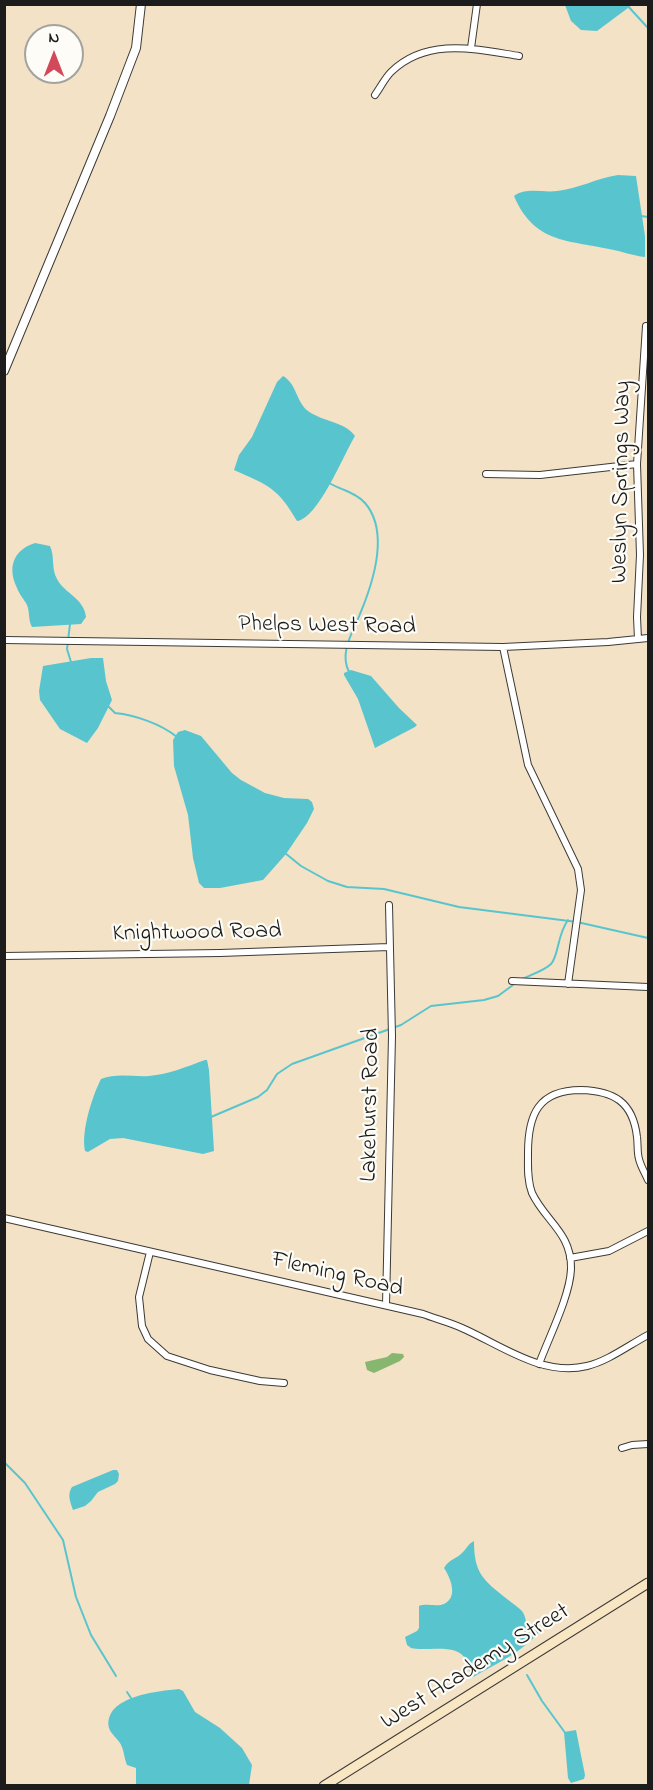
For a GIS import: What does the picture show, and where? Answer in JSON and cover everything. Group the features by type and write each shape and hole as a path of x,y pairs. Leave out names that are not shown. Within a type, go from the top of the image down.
{"main road":[{"name":"West Academy Street","path":"324,1785 648,1583"}],"street":[{"path":"4,371 136,48 141,4"},
{"path":"471,48 477,4"},
{"path":"375,95 390,73 407,59 427,50 447,47 471,48 519,56"},
{"name":"Weslyn Springs Way","path":"638,639 640,555 637,464 646,326"},
{"path":"486,474 540,475 637,464"},
{"name":"Phelps West Road","path":"4,640 503,647 648,638"},
{"path":"503,647 528,765 578,869 581,890 568,984"},
{"name":"Lakehurst Road","path":"386,1305 392,1036 388,905"},
{"name":"Knightwood Road","path":"4,956 220,953 389,947"},
{"path":"512,981 648,987"},
{"path":"539,1364 567,1288 571,1268 563,1235 536,1199 529,1181 528,1130 533,1114 548,1098 569,1091 599,1091 614,1096 628,1108 633,1118 639,1160 648,1180"},
{"name":"Fleming Road","path":"4,1218 423,1314 462,1328 539,1364 569,1369 590,1365 648,1335"},
{"path":"570,1257 609,1251 648,1232"},
{"path":"150,1252 139,1297 142,1326 148,1340 167,1356 220,1372 260,1381 284,1383"},
{"path":"622,1448 648,1444"}],"green space":[{"path":"392,1353 403,1354 404,1357 374,1373 367,1370 365,1362 387,1357"}],"water":[{"path":"565,4 632,5 597,31 581,30 571,21"},
{"path":"618,175 636,176 645,236 645,257 553,237 531,223 514,196 529,191 565,190"},
{"path":"283,376 288,379 308,411 345,427 355,436 322,498 305,518 297,521 278,494 234,470 239,455 252,437 277,382"},
{"path":"35,543 50,546 57,579 85,611 86,617 81,624 32,627 27,605 14,581 12,567 17,555"},
{"path":"103,658 106,681 112,700 98,728 87,743 60,729 40,700 39,691 43,666"},
{"path":"351,670 371,676 417,725 375,748 358,699 344,675"},
{"path":"185,730 201,736 232,773 241,780 265,793 284,798 308,799 312,802 314,809 307,823 286,854 263,880 220,888 204,888 199,883 193,858 188,815 174,766 173,740 178,732"},
{"path":"207,1060 209,1070 214,1151 203,1154 123,1138 110,1139 88,1152 85,1151 88,1114 101,1079 156,1075"},
{"path":"117,1470 119,1474 115,1484 98,1492 85,1506 73,1510 69,1495 72,1487"},
{"path":"474,1541 478,1568 486,1581 522,1611 527,1626 539,1628 540,1631 525,1646 470,1679 467,1662 462,1654 449,1649 411,1648 407,1645 405,1637 419,1628 419,1606 441,1605 449,1601 452,1587 444,1568"},
{"path":"179,1689 183,1691 195,1712 220,1728 242,1748 252,1765 249,1785 136,1785 136,1768 127,1765 121,1745 109,1728 109,1717 123,1702 134,1697"},
{"path":"576,1730 585,1775 584,1779 571,1783 568,1778 564,1732"}],"waterway":[{"path":"626,4 648,28"},
{"path":"641,216 648,217"},
{"path":"329,483 361,499 372,515 377,528 378,543 374,573 346,650 346,665 349,672"},
{"path":"70,624 67,649 71,662"},
{"path":"107,705 115,713 148,721 177,737"},
{"path":"285,853 301,866 328,881 347,887 384,889 459,907 577,922 648,938"},
{"path":"522,979 551,964 568,920"},
{"path":"211,1117 258,1097 267,1090 277,1074 292,1064 401,1025 431,1006 484,1000 498,996 517,982"},
{"path":"4,1462 25,1483 63,1540 76,1597 91,1635 116,1676"},
{"path":"527,1675 542,1701 566,1734"},
{"path":"127,1692 131,1698"}]}
